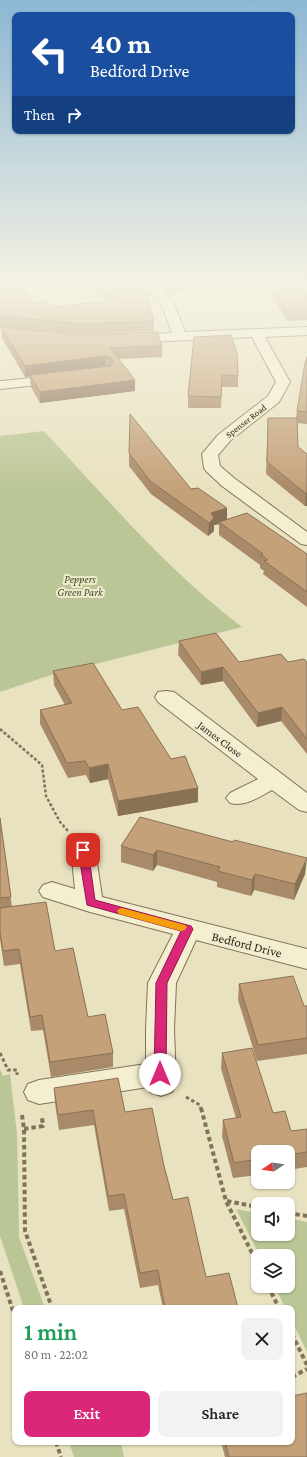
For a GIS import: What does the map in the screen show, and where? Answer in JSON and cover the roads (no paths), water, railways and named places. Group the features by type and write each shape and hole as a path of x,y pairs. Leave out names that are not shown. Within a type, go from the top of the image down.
{"street":[{"name":"Spenser Road","path":"268,355 283,382 274,399 224,438 210,454 212,468 228,482 304,535"},
{"path":"1,384 69,381"},
{"name":"James Close","path":"166,697 307,805"},
{"path":"238,798 274,780"},
{"path":"83,850 90,903"},
{"name":"Bedford Drive","path":"52,891 90,903 307,960"},
{"path":"26,1092 160,1079 162,983 188,929"}],"park label":[{"name":"Peppers Green Park","path":"80,585"}]}
